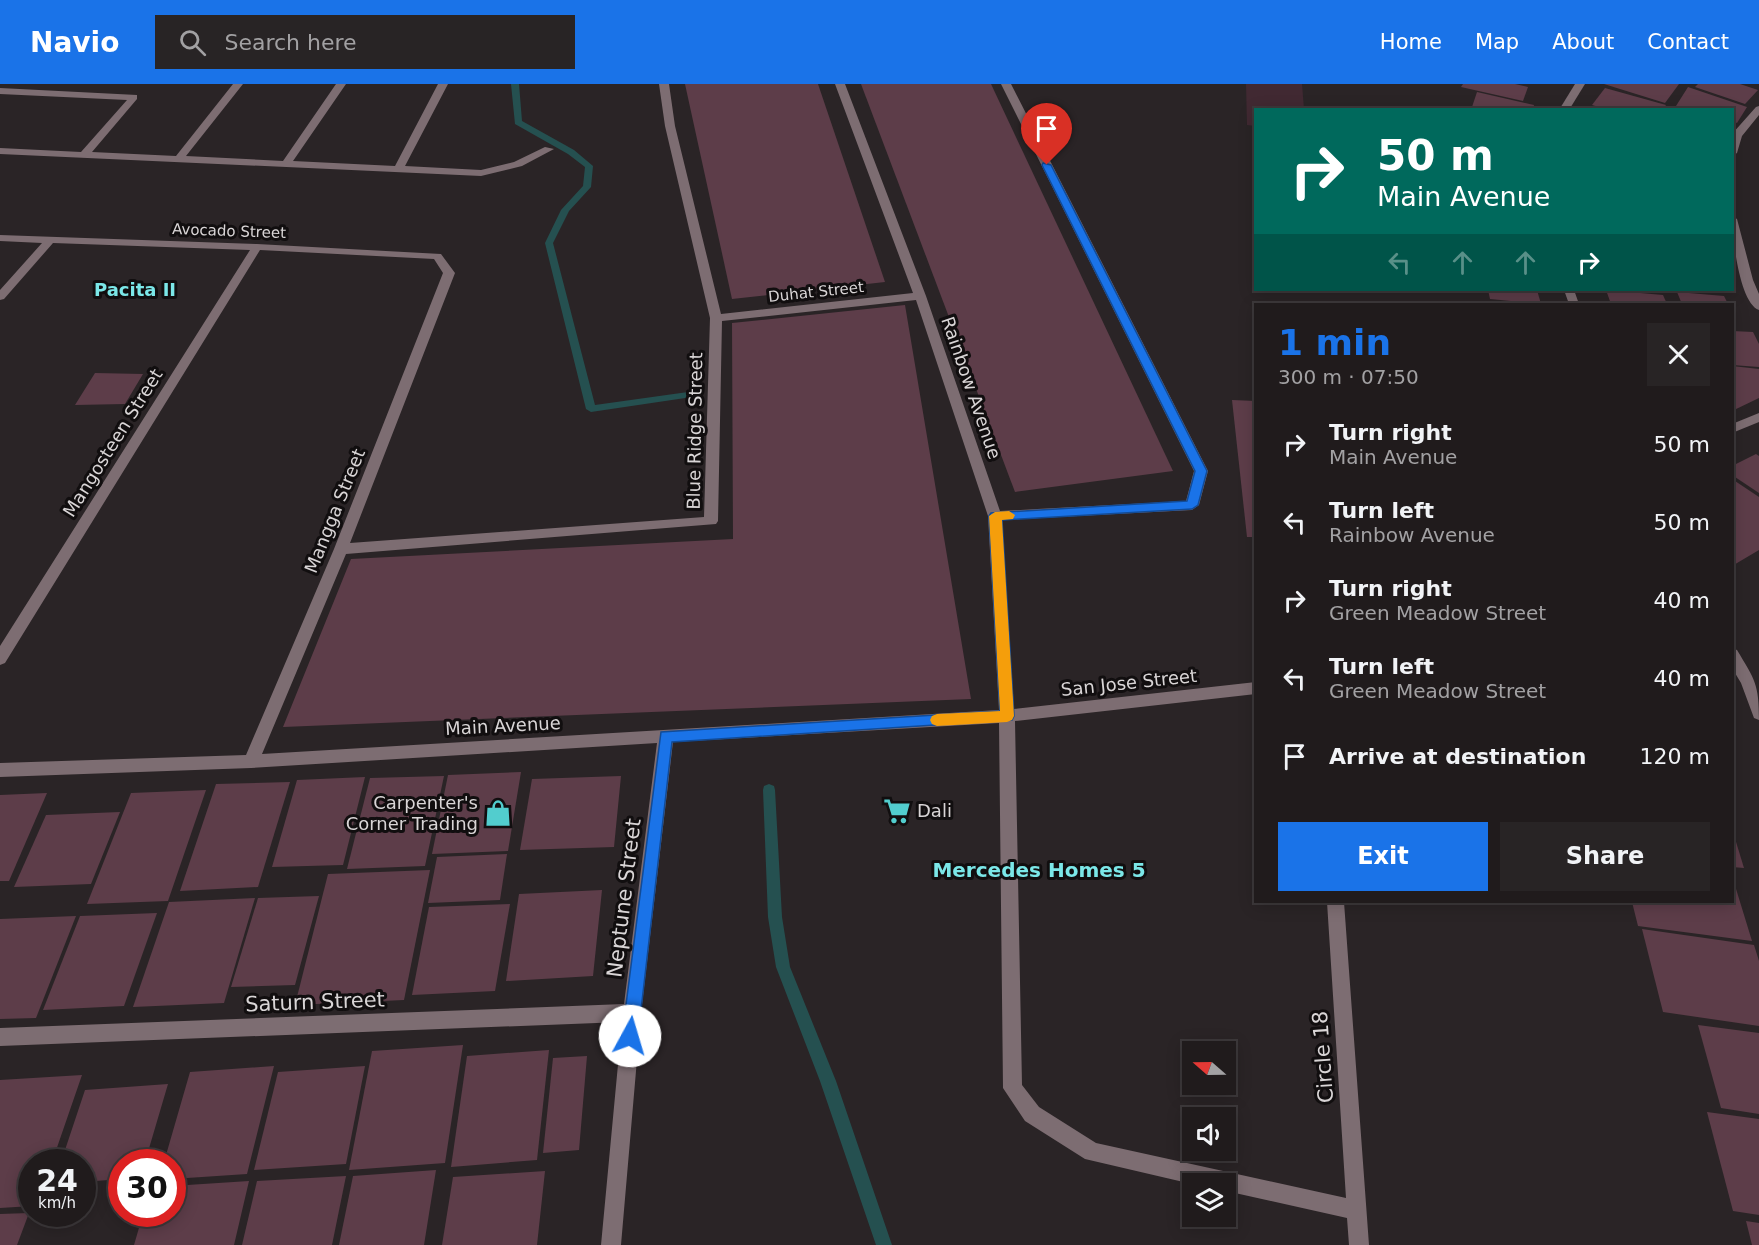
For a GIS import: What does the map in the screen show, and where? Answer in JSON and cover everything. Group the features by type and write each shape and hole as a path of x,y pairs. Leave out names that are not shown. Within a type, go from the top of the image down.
{"street":[{"path":"180,158 238,84"},
{"path":"286,164 340,84"},
{"path":"399,169 443,84"},
{"name":"Blue Ridge Street","path":"341,549 711,521 716,318 670,126 664,84"},
{"name":"Rainbow Avenue","path":"840,84 920,296 995,516 1007,716 1013,1088 1032,1114 1092,1152 1355,1210"},
{"path":"995,516 1192,505 1201,471 1006,84"},
{"path":"1565,84 1578,86 1565,108"},
{"path":"0,91 134,97 84,155"},
{"path":"1734,146 1737,135 1759,109"},
{"path":"0,152 481,172 518,164 549,149"},
{"path":"1734,227 1747,280 1759,306"},
{"name":"Avocado Street","path":"0,238 257,246 437,256 449,273"},
{"path":"0,297 49,241"},
{"name":"Mangosteen Street","path":"0,659 257,246"},
{"name":"Mangga Street","path":"251,760 341,549 449,273"},
{"name":"Duhat Street","path":"716,318 920,296"},
{"path":"1734,428 1759,417"},
{"path":"1734,658 1759,714"},
{"name":"San Jose Street","path":"1007,716 1254,688"},
{"name":"Main Avenue","path":"0,770 251,760 1007,716"},
{"name":"Neptune Street","path":"611,1245 632,1013 666,736"},
{"name":"Circle 18","path":"1336,903 1359,1245"},
{"name":"Saturn Street","path":"0,1037 632,1013"}],"shaded area":[{"path":"1246,84 1302,84 1304,108 1254,108 1254,126 1247,125"}],"building":[{"path":"685,84 818,84 885,282 732,299"},
{"path":"861,84 991,84 1173,471 1015,492"},
{"path":"1463,84 1515,84 1528,87 1523,101 1461,87"},
{"path":"1604,84 1679,84 1665,103"},
{"path":"1698,84 1740,84 1758,90 1745,104 1695,87"},
{"path":"1688,87 1747,107 1737,123 1734,122 1734,108 1676,106"},
{"path":"1605,88 1666,105 1664,108 1602,108 1592,105"},
{"path":"1477,92 1534,105 1533,108 1472,108"},
{"path":"1488,291 1537,291 1541,303 1531,303 1490,299"},
{"path":"1606,291 1663,295 1667,303 1611,303"},
{"path":"1677,292 1724,296 1728,303 1682,303"},
{"path":"905,305 971,699 283,727 351,559 733,539 732,323"},
{"path":"1734,331 1753,332 1759,344 1759,367 1734,365"},
{"path":"1734,366 1759,369 1759,398 1734,410"},
{"path":"95,373 143,374 125,404 75,405"},
{"path":"1232,400 1254,401 1254,537 1247,537"},
{"path":"1756,454 1759,456 1759,493 1734,476 1734,465"},
{"path":"1734,480 1759,497 1759,550 1734,565"},
{"path":"521,772 508,851 432,854 448,775"},
{"path":"444,776 425,866 347,869 370,778"},
{"path":"621,776 614,847 520,850 532,779"},
{"path":"365,777 343,865 272,867 297,780"},
{"path":"290,782 258,887 180,891 216,784"},
{"path":"206,790 168,901 87,904 131,793"},
{"path":"47,793 9,881 0,881 0,795"},
{"path":"120,812 91,884 14,887 46,815"},
{"path":"1734,835 1744,868 1734,867"},
{"path":"507,854 500,900 428,903 437,857"},
{"path":"430,870 404,1000 295,1005 328,874"},
{"path":"1734,882 1752,941 1638,926 1632,903 1734,903"},
{"path":"602,890 593,976 506,981 519,894"},
{"path":"319,896 295,985 231,987 258,898"},
{"path":"255,898 224,1003 133,1007 169,902"},
{"path":"510,904 495,991 412,995 429,907"},
{"path":"157,913 124,1006 43,1010 80,916"},
{"path":"76,916 36,1018 0,1019 0,919"},
{"path":"1642,929 1754,945 1759,961 1759,1026 1663,1012"},
{"path":"1698,1025 1759,1033 1759,1114 1721,1108"},
{"path":"463,1045 445,1163 349,1170 372,1051"},
{"path":"549,1050 537,1160 451,1167 467,1056"},
{"path":"587,1056 579,1150 543,1153 553,1058"},
{"path":"274,1066 247,1174 186,1178 186,1149 168,1149 190,1072"},
{"path":"365,1066 346,1164 254,1170 278,1072"},
{"path":"82,1075 56,1149 18,1149 18,1207 0,1208 0,1080"},
{"path":"168,1084 149,1149 108,1149 108,1180 96,1181 96,1149 65,1149 85,1090"},
{"path":"1707,1112 1759,1119 1759,1215 1733,1211"},
{"path":"436,1170 424,1245 339,1245 353,1176"},
{"path":"545,1171 537,1245 442,1245 453,1177"},
{"path":"346,1176 332,1245 242,1245 257,1181"},
{"path":"249,1181 234,1245 134,1245 139,1227 186,1227 186,1185"},
{"path":"18,1213 18,1227 24,1227 17,1245 0,1245 0,1214"},
{"path":"1746,1221 1759,1223 1759,1245 1752,1245"}],"waterway":[{"path":"515,84 518,122 571,152 589,166 587,187 565,210 549,243 591,409 688,395"},
{"path":"769,790 775,917 783,967 828,1081 884,1245"}],"slow traffic":[{"path":"937,720 1007,716 995,516 1009,515"}],"place":[{"name":"Dali","path":"897,811"},
{"name":"Carpenter's Corner Trading","path":"498,813"}],"district":[{"name":"Pacita II","path":"135,290"},
{"name":"Mercedes Homes 5","path":"1039,870"}],"route":[{"path":"630,1036 666,736 1007,716 995,516 1192,505 1201,471 1047,165"}]}
